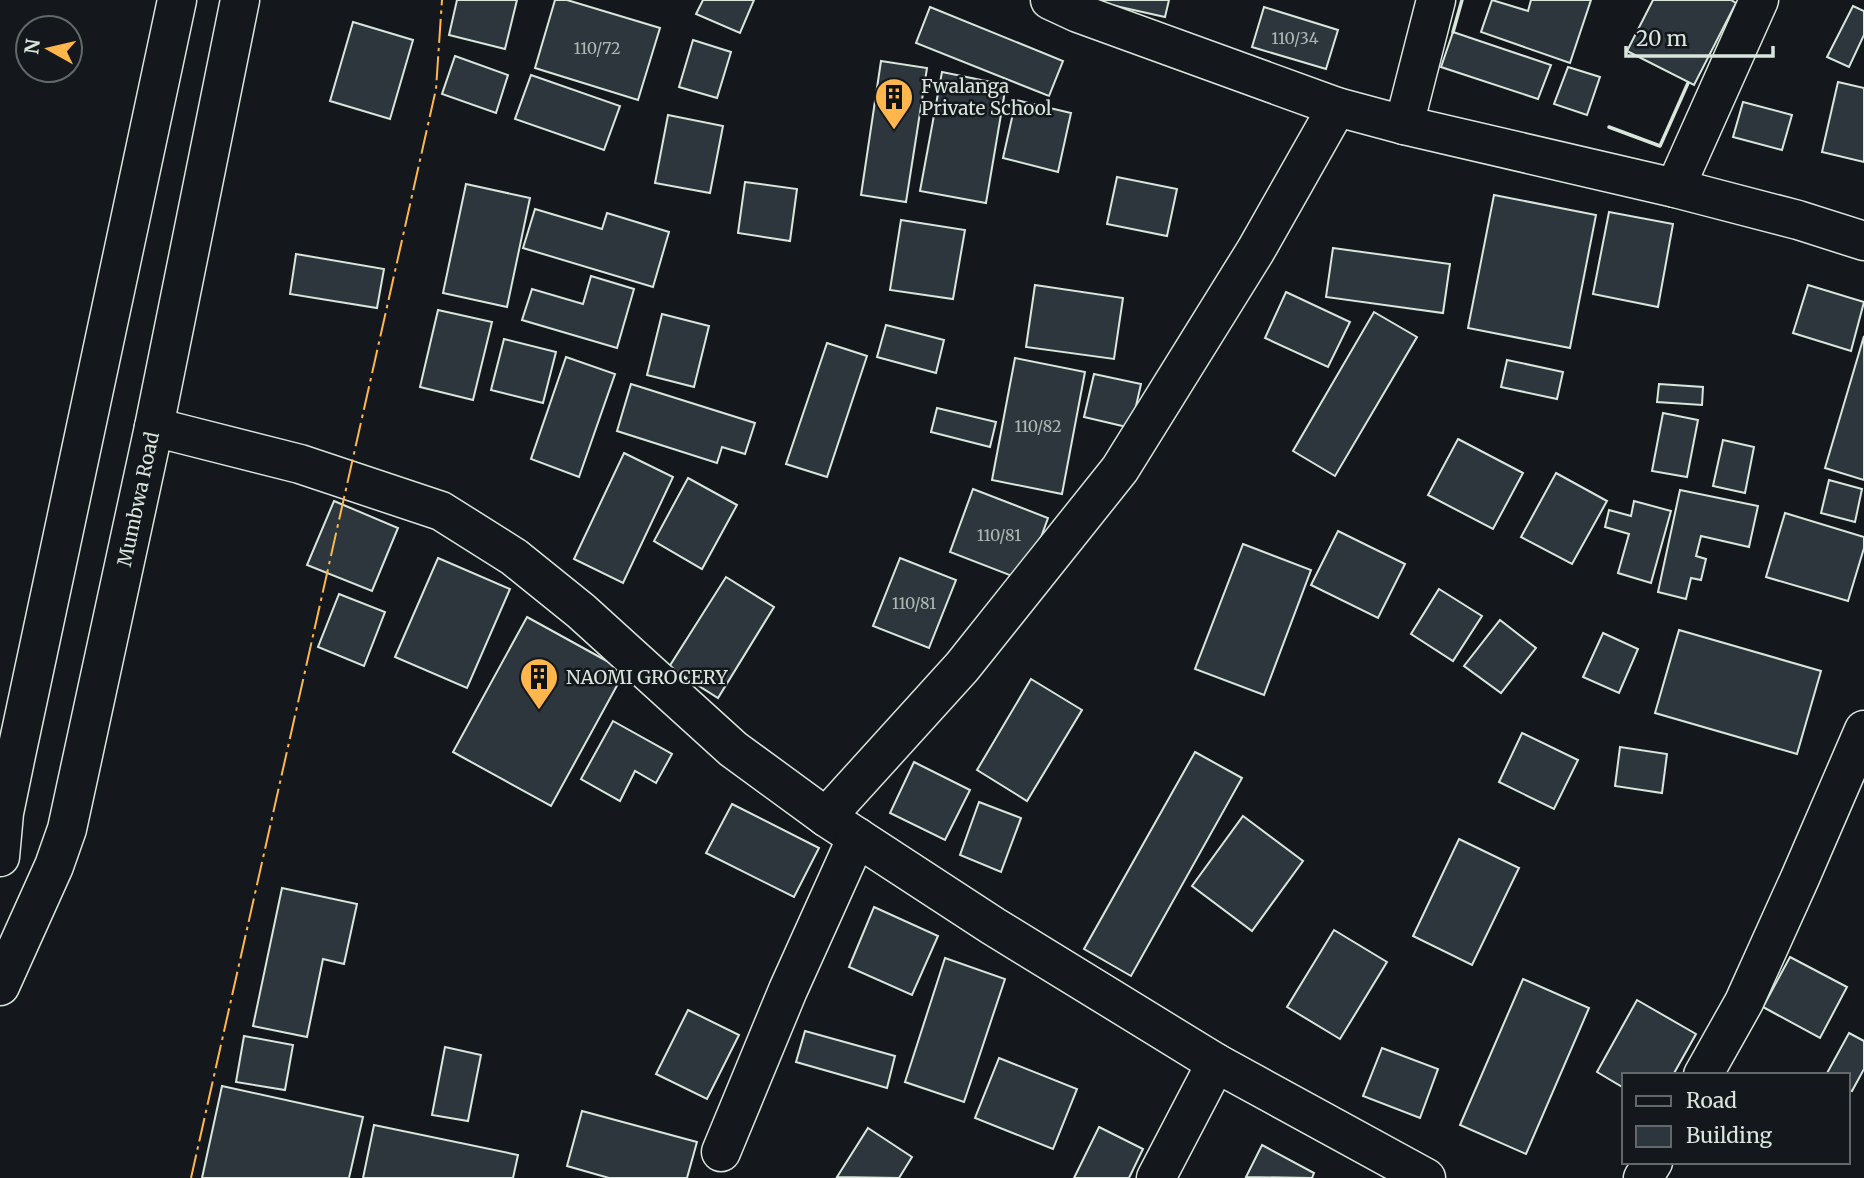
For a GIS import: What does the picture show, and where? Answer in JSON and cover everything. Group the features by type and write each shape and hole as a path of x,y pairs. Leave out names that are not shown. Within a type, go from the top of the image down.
{"street":[{"path":"0,857 4,814 16,755 177,0"},
{"name":"Mumbwa Road","path":"0,986 54,866 67,830 154,427 240,0"},
{"path":"1050,0 1078,13 1337,107 1675,188 1798,220 1864,241"},
{"path":"1404,125 1436,0"},
{"path":"1675,188 1759,0"},
{"path":"826,817 962,667 1120,469 1256,250 1337,107"},
{"path":"154,427 300,464 441,511 514,557 582,611 733,749 826,817 993,926 1216,1063 1426,1178"},
{"path":"1704,1073 1744,1002 1863,736"},
{"path":"721,1152 788,990 857,837"},
{"path":"1156,1178 1216,1063"}],"building":[{"path":"457,0 517,0 505,49 449,35"},
{"path":"555,0 567,0 660,28 638,100 535,68"},
{"path":"703,0 754,0 740,33 696,14"},
{"path":"1102,0 1169,0 1165,17 1102,3"},
{"path":"1492,0 1528,11 1531,0 1591,0 1570,63 1481,32"},
{"path":"1653,0 1731,0 1736,3 1694,85 1627,51"},
{"path":"1853,6 1864,11 1864,35 1849,67 1827,57"},
{"name":"Fwalanga Private School","path":"930,7 1063,61 1049,96 916,43"},
{"path":"1264,7 1338,30 1326,69 1252,47"},
{"path":"353,22 413,40 390,119 330,101"},
{"path":"1453,32 1551,65 1538,99 1441,67"},
{"path":"693,40 731,52 717,98 679,87"},
{"path":"455,56 508,75 496,113 442,94"},
{"name":"Fwalanga Private School","path":"881,61 927,68 906,202 861,195"},
{"path":"1568,67 1600,77 1587,115 1554,104"},
{"path":"942,72 1006,85 986,203 920,191"},
{"path":"531,75 620,106 604,150 515,119"},
{"path":"1838,82 1864,88 1864,162 1822,152"},
{"name":"Fwalanga Private School","path":"1016,100 1071,113 1058,172 1003,158"},
{"path":"1743,102 1792,115 1782,150 1733,137"},
{"path":"668,115 723,126 710,193 655,183"},
{"path":"1117,177 1177,189 1167,236 1107,224"},
{"path":"745,182 797,189 790,241 738,233"},
{"path":"466,184 530,198 507,307 443,293"},
{"path":"1494,195 1596,215 1570,348 1468,328"},
{"path":"535,209 602,229 607,213 669,232 653,287 523,248"},
{"path":"1609,212 1673,224 1658,307 1593,294"},
{"path":"901,220 965,230 953,299 890,290"},
{"path":"1333,248 1450,264 1443,313 1326,297"},
{"path":"296,254 384,269 377,308 290,294"},
{"path":"591,276 634,289 617,348 522,320 532,289 583,304"},
{"path":"1035,285 1123,298 1114,359 1026,347"},
{"path":"1808,285 1864,302 1851,351 1793,333"},
{"path":"1286,292 1350,322 1328,367 1265,338"},
{"path":"438,310 492,322 473,400 420,387"},
{"path":"1374,312 1417,337 1335,476 1293,451"},
{"path":"662,314 709,326 694,387 647,375"},
{"path":"886,325 944,340 936,373 877,357"},
{"path":"1864,336 1864,480 1825,468"},
{"path":"504,339 556,352 543,403 491,390"},
{"path":"827,343 867,356 827,477 786,464"},
{"path":"566,357 615,374 579,477 531,459"},
{"path":"1015,358 1085,372 1062,494 992,480"},
{"path":"1507,360 1563,372 1557,399 1501,387"},
{"path":"1094,374 1141,384 1131,428 1084,417"},
{"path":"631,384 755,423 745,454 722,447 717,463 617,431"},
{"path":"1659,384 1703,387 1702,405 1657,402"},
{"path":"937,408 996,422 990,447 931,432"},
{"path":"1663,413 1698,420 1687,477 1652,471"},
{"path":"1458,439 1523,473 1493,529 1428,495"},
{"path":"1723,440 1754,447 1745,493 1713,486"},
{"path":"624,453 673,477 623,583 574,559"},
{"path":"1556,473 1607,501 1572,564 1521,537"},
{"path":"688,478 737,505 702,569 654,541"},
{"path":"1829,480 1862,489 1855,522 1821,513"},
{"path":"973,489 1048,518 1025,581 950,552"},
{"path":"1680,490 1758,506 1749,547 1701,536 1696,556 1706,559 1701,580 1691,578 1686,599 1658,592"},
{"path":"334,501 398,528 372,591 307,565"},
{"path":"1634,501 1671,511 1651,583 1618,573 1629,534 1605,527 1609,510 1631,516"},
{"path":"1785,513 1864,537 1864,548 1848,601 1766,577"},
{"path":"1338,531 1405,564 1378,618 1311,585"},
{"path":"1243,544 1311,570 1264,695 1195,669"},
{"path":"438,558 510,589 467,688 395,657"},
{"path":"900,558 956,580 929,648 873,626"},
{"path":"726,577 774,607 718,698 669,667"},
{"path":"1439,589 1482,616 1453,661 1411,634"},
{"path":"339,594 385,612 364,666 318,647"},
{"name":"NAOMI GROCERY","path":"527,617 625,671 551,806 453,752"},
{"path":"1500,620 1536,648 1501,693 1464,666"},
{"path":"1679,630 1821,671 1797,754 1655,713"},
{"path":"1603,633 1638,649 1619,693 1583,677"},
{"path":"1031,679 1082,710 1027,801 977,770"},
{"path":"613,721 672,754 656,783 635,771 620,801 581,779"},
{"path":"1522,733 1578,760 1554,809 1499,782"},
{"path":"1620,747 1667,754 1662,793 1615,786"},
{"path":"1195,752 1242,778 1131,976 1084,949"},
{"path":"914,762 970,790 945,840 890,813"},
{"path":"979,802 1021,818 1001,872 960,855"},
{"path":"732,804 819,848 794,897 706,853"},
{"path":"1243,816 1303,861 1252,931 1192,886"},
{"path":"1459,839 1519,868 1472,965 1413,936"},
{"path":"282,888 357,904 344,964 323,959 307,1037 253,1026"},
{"path":"874,907 938,936 912,995 849,967"},
{"path":"1334,930 1387,962 1340,1039 1287,1007"},
{"path":"1790,957 1847,987 1820,1038 1763,1007"},
{"path":"945,958 1005,979 964,1102 905,1082"},
{"path":"1523,979 1589,1008 1526,1154 1460,1125"},
{"path":"1637,1000 1696,1034 1674,1073 1622,1073 1622,1087 1597,1072"},
{"path":"688,1010 739,1035 707,1099 656,1074"},
{"path":"805,1031 895,1056 887,1088 796,1062"},
{"path":"1849,1033 1864,1041 1864,1069 1852,1091 1850,1073 1827,1073"},
{"path":"244,1036 293,1045 285,1090 236,1082"},
{"path":"445,1047 481,1055 468,1121 432,1115"},
{"path":"1382,1048 1438,1069 1420,1118 1363,1096"},
{"path":"999,1058 1077,1089 1053,1149 975,1118"},
{"path":"222,1086 363,1117 349,1178 202,1178"},
{"path":"582,1111 697,1142 687,1178 609,1178 567,1166"},
{"path":"374,1125 518,1155 513,1178 363,1178"},
{"path":"1099,1127 1143,1149 1129,1178 1074,1178"},
{"path":"868,1128 912,1157 899,1178 837,1177"},
{"path":"1262,1145 1314,1173 1312,1178 1246,1177"}],"wall":[{"path":"1453,32 1462,0"},
{"path":"1609,127 1660,146 1688,83"}],"power":[{"path":"191,1178 436,89 442,0"}],"place":[{"name":"Fwalanga Private School","path":"894,131"},
{"name":"NAOMI GROCERY","path":"539,711"}]}
